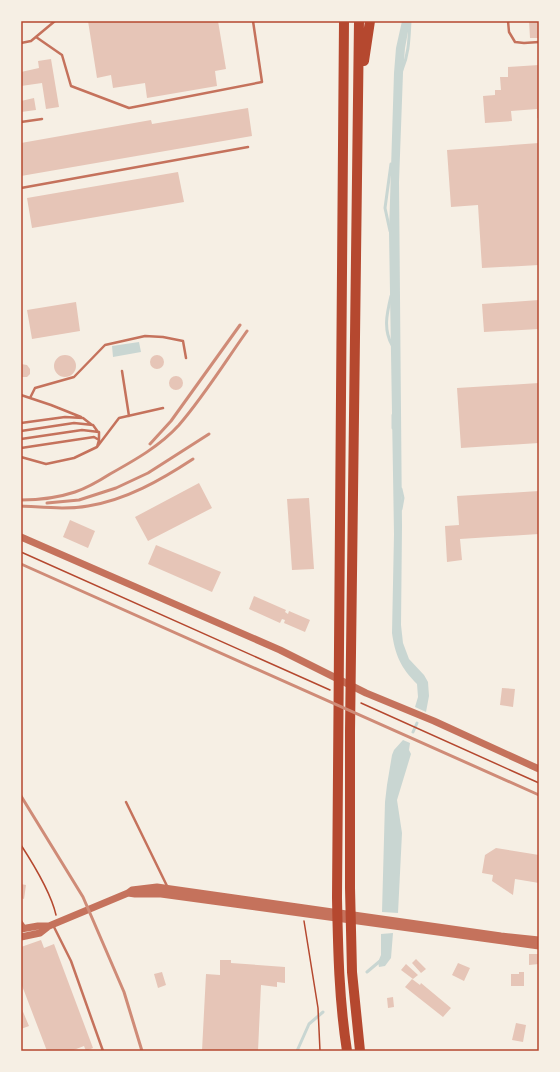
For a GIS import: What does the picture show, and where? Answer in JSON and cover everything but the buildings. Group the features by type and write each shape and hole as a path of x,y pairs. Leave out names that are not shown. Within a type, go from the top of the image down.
{"highway":[{"path":"359,21 350,732 350,888 351,950 360,1051"},
{"path":"358,123 370,21"},
{"path":"344,24 337,898 338,946 347,1051"}],"street":[{"path":"21,537 280,650 366,693 434,721 539,770"},
{"path":"21,937 40,933 53,925 132,890 157,887 501,936 539,940"},
{"path":"128,893 161,894 539,946"},
{"path":"24,929 53,925"}],"lane":[{"path":"21,43 31,41 55,21"},
{"path":"36,37 62,55 71,86 129,108 262,82 253,21"},
{"path":"508,21 509,32 515,42 539,42"},
{"path":"21,122 42,119"},
{"path":"21,188 248,147"},
{"path":"30,398 35,388 74,377 105,345 145,336 183,340 186,358"},
{"path":"122,371 128,416"},
{"path":"21,396 83,418 93,425 99,432 97,447"},
{"path":"21,457 46,464 74,458 97,447 120,418 163,408"},
{"path":"21,423 65,417 83,418"},
{"path":"21,431 74,423 93,425"},
{"path":"21,439 82,430 99,432"},
{"path":"21,448 94,437 99,440"},
{"path":"126,802 168,888"},
{"path":"21,921 24,929 31,935"},
{"path":"53,925 71,961 103,1051"}],"path":[{"path":"21,552 334,692"},
{"path":"356,701 539,783"},
{"path":"21,845 32,863 55,909 53,925"},
{"path":"302,913 318,1008 320,1051"}],"shaded area":[{"path":"402,21 410,21 405,48 403,73 399,182 402,526 401,625 403,643 409,659 424,675 428,682 429,696 426,712 415,707 418,697 417,684 403,667 397,655 392,633 394,534 389,232 394,73 396,48"},
{"path":"139,342 141,352 113,357 112,346"},
{"path":"403,740 410,743 409,750 411,754 397,800 402,833 398,913 382,912 385,802 387,785 392,755 394,750"},
{"path":"393,933 391,958 385,966 379,967 378,962 381,955 381,934"}],"waterway":[{"path":"402,70 409,40 410,21"},
{"path":"390,231 385,208 391,164"},
{"path":"391,296 387,315 387,333 392,345"},
{"path":"393,415 393,428"},
{"path":"401,489 403,498 401,509"},
{"path":"413,732 417,723"},
{"path":"367,972 380,961"},
{"path":"297,1051 309,1024 323,1012"}],"railway":[{"path":"150,444 171,421 240,325"},
{"path":"21,500 55,497 79,490 102,479 138,458 164,440 179,425 206,391 247,331"},
{"path":"47,503 79,500 116,488 148,473 209,434"},
{"path":"21,506 71,508 102,503 129,494 156,482 193,459"},
{"path":"21,564 539,795"},
{"path":"21,796 83,897 124,992 142,1051"}]}
